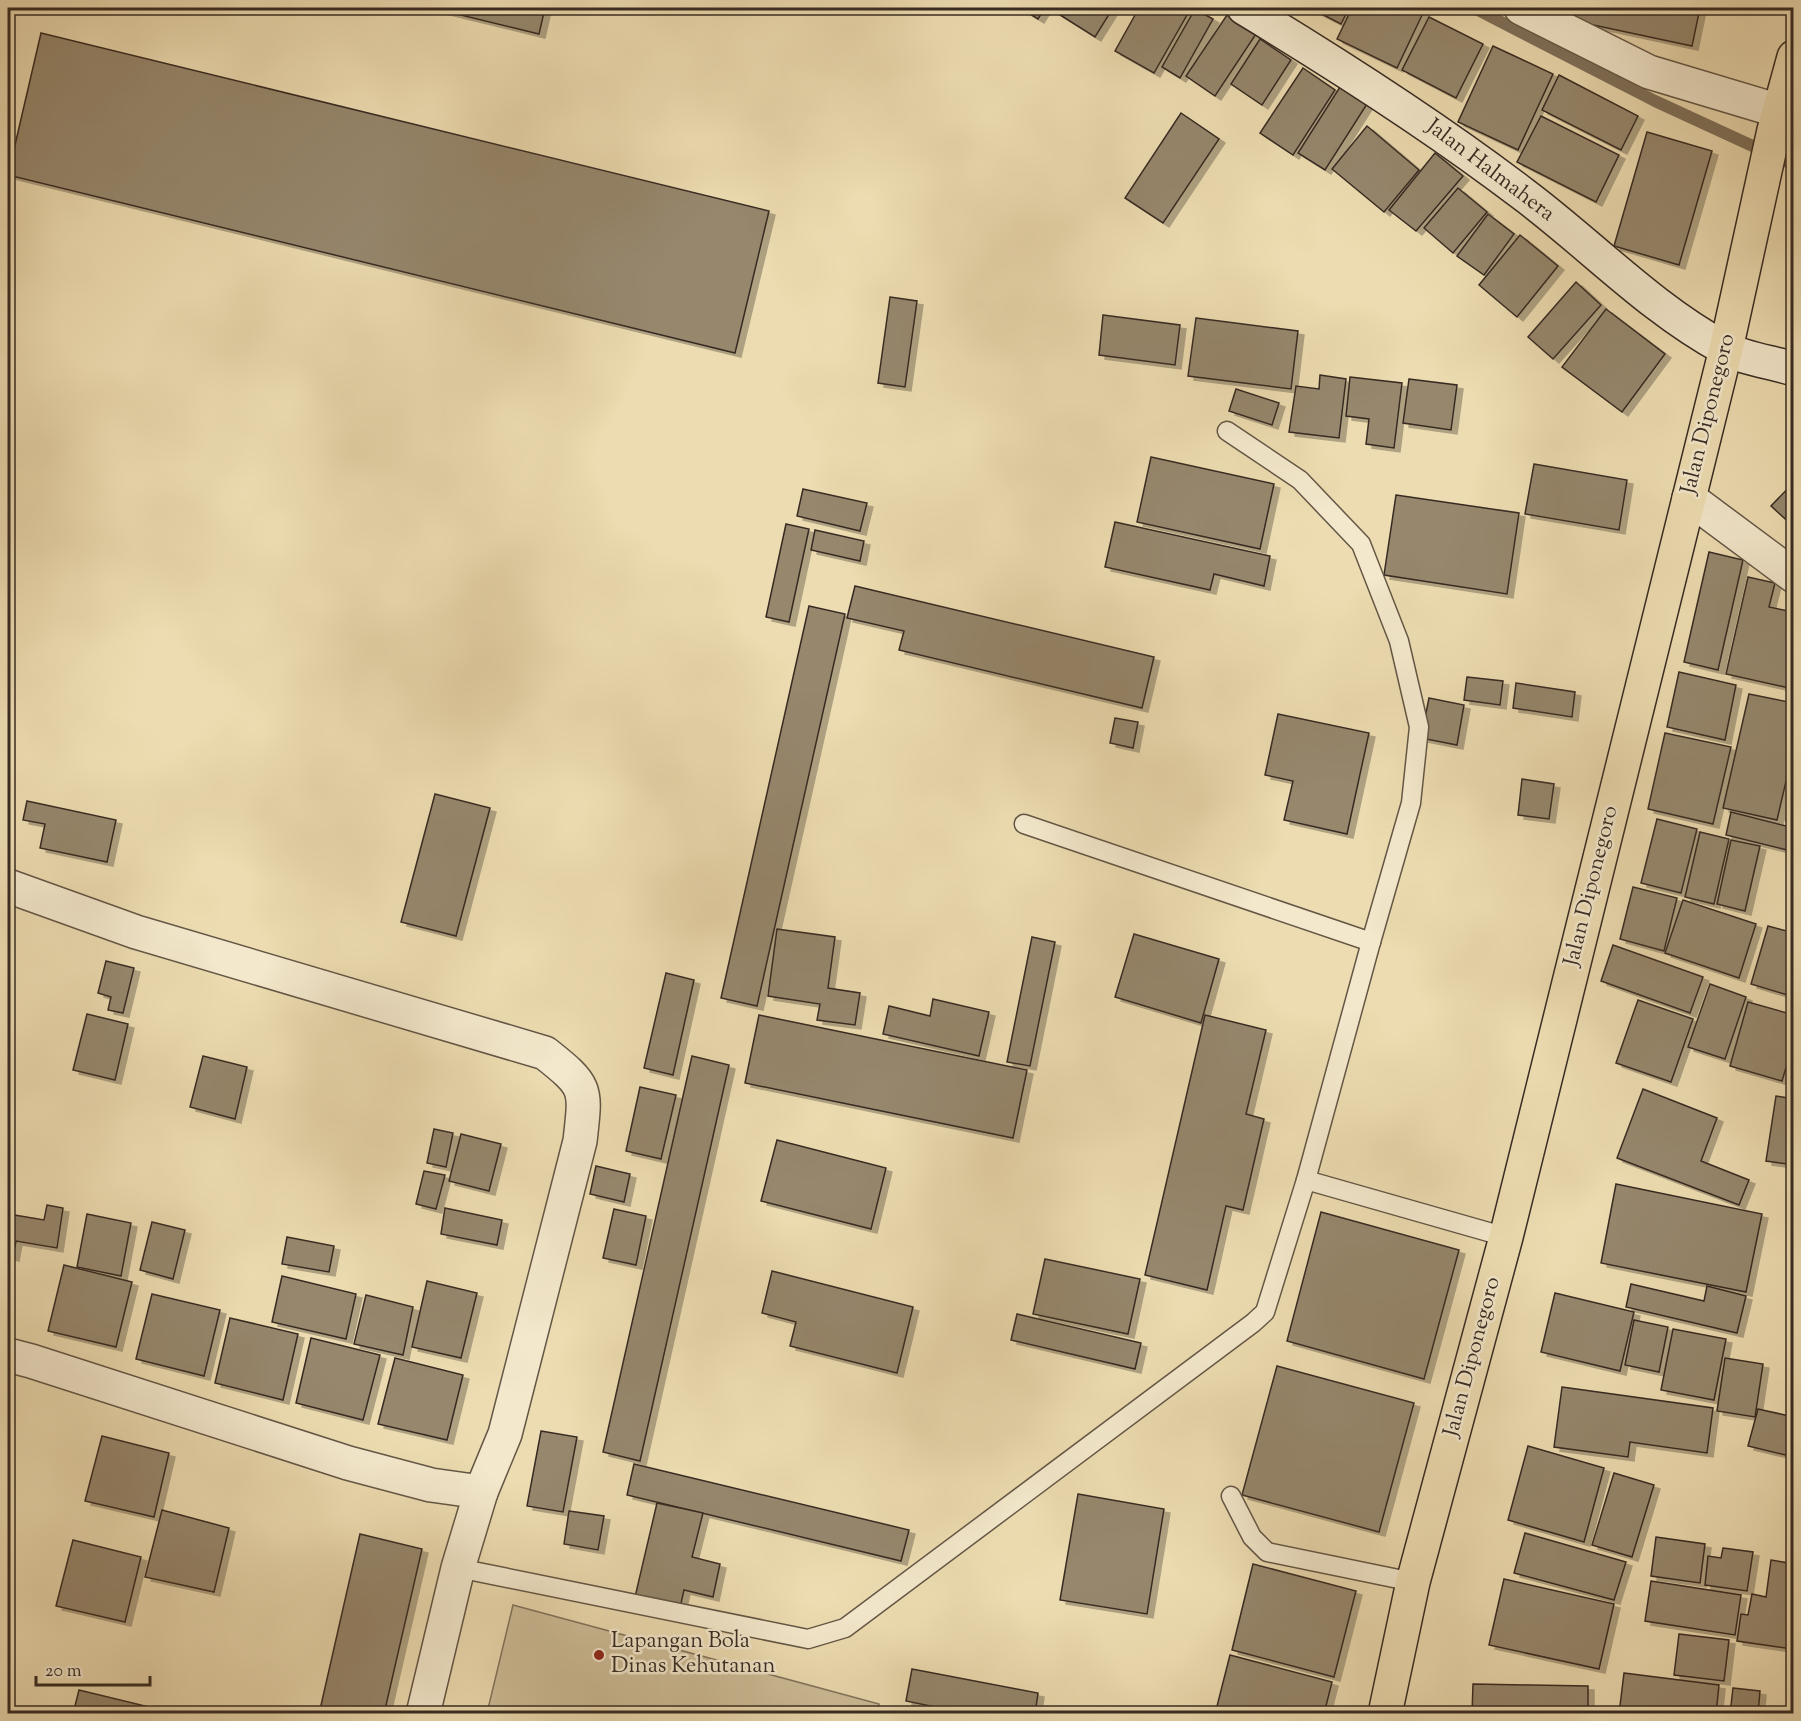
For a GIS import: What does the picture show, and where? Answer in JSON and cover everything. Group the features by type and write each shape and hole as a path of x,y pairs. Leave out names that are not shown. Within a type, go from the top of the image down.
{"main road":[{"name":"Jalan Diponegoro","path":"1384,1713 1413,1582 1506,1237 1726,349 1777,120 1794,57"}],"street":[{"name":"Jalan Halmahera","path":"1244,8 1337,64 1431,126 1525,195 1672,316 1726,349 1794,369"},
{"path":"1521,8 1649,72 1777,120"},
{"path":"1689,498 1794,576"},
{"path":"8,886 136,932 545,1053 572,1074 585,1096 580,1141 505,1434 481,1492 458,1568 423,1713"},
{"path":"8,1355 31,1360 348,1463 431,1485 481,1492"}],"lane":[{"path":"458,1568 808,1639 845,1628 1265,1312 1306,1180 1411,803 1419,727 1399,641 1361,544 1300,480 1227,431"},
{"path":"1024,824 1371,942"},
{"path":"1306,1180 1506,1237"},
{"path":"1231,1496 1252,1538 1267,1552 1413,1582"}],"shaded area":[{"name":"Lapangan Bola Dinas Kehutanan","path":"513,1605 879,1704 877,1713 487,1713"}],"building":[{"path":"432,8 545,8 539,34"},
{"path":"1020,8 1045,8 1038,19"},
{"path":"1049,8 1113,8 1095,37"},
{"path":"1139,8 1191,8 1154,73 1115,51"},
{"path":"1310,8 1349,8 1341,24"},
{"path":"1352,8 1417,8 1424,11 1397,68 1337,39"},
{"path":"1567,8 1700,8 1692,46 1565,19"},
{"path":"1195,9 1213,19 1180,78 1162,67"},
{"path":"1227,15 1256,34 1215,96 1186,76"},
{"path":"1429,17 1483,44 1456,98 1402,70"},
{"path":"41,33 769,211 735,353 8,175"},
{"path":"1260,39 1291,60 1262,105 1231,84"},
{"path":"1493,46 1553,74 1518,150 1458,122"},
{"path":"1303,68 1335,90 1293,155 1260,133"},
{"path":"1559,75 1638,116 1621,150 1542,110"},
{"path":"1340,87 1367,104 1325,170 1298,153"},
{"path":"1181,113 1219,139 1163,223 1125,198"},
{"path":"1541,116 1619,155 1596,202 1517,162"},
{"path":"1367,126 1419,170 1384,212 1332,169"},
{"path":"1647,132 1712,151 1679,265 1614,246"},
{"path":"1435,153 1463,176 1416,231 1389,210"},
{"path":"1458,188 1487,212 1453,253 1424,228"},
{"path":"1488,214 1514,234 1484,275 1457,256"},
{"path":"1520,235 1558,266 1517,317 1479,285"},
{"path":"1576,282 1601,305 1553,359 1528,337"},
{"path":"890,297 917,301 905,387 878,383"},
{"path":"1606,309 1665,354 1622,412 1562,367"},
{"path":"1103,315 1180,325 1175,365 1099,355"},
{"path":"1196,318 1298,331 1291,389 1188,376"},
{"path":"1320,375 1346,379 1339,438 1289,432 1296,386 1319,389"},
{"path":"1350,377 1402,383 1394,448 1366,444 1369,419 1346,416"},
{"path":"1409,379 1457,385 1451,430 1403,423"},
{"path":"1236,389 1279,403 1272,425 1229,411"},
{"path":"1151,457 1274,484 1260,549 1137,522"},
{"path":"1534,464 1627,480 1619,530 1525,514"},
{"path":"1794,482 1794,527 1771,506"},
{"path":"803,489 867,503 860,531 797,516"},
{"path":"1396,495 1519,513 1507,594 1384,575"},
{"path":"1115,522 1270,556 1264,586 1214,574 1210,590 1105,567"},
{"path":"786,524 809,529 789,622 766,617"},
{"path":"815,530 864,541 860,561 811,550"},
{"path":"1709,552 1743,560 1718,670 1684,662"},
{"path":"1748,577 1775,583 1769,607 1794,612 1794,689 1726,674"},
{"path":"855,586 1154,657 1142,708 899,650 904,631 847,618"},
{"path":"809,606 845,614 757,1006 721,998"},
{"path":"1679,672 1736,685 1725,740 1667,727"},
{"path":"1467,677 1503,681 1500,705 1464,700"},
{"path":"1516,683 1575,692 1572,717 1513,708"},
{"path":"1749,694 1794,703 1794,747 1777,820 1723,808"},
{"path":"1429,698 1464,705 1457,745 1421,738"},
{"path":"1278,714 1369,733 1347,834 1284,820 1293,781 1265,775"},
{"path":"1115,718 1138,722 1133,748 1110,743"},
{"path":"1665,733 1731,747 1713,824 1648,809"},
{"path":"1522,779 1554,784 1549,819 1518,815"},
{"path":"1794,789 1794,822 1786,820"},
{"path":"435,794 490,808 456,936 401,922"},
{"path":"27,801 116,820 107,862 40,848 45,824 23,820"},
{"path":"1731,812 1794,828 1791,851 1726,835"},
{"path":"1657,819 1697,829 1681,893 1641,883"},
{"path":"1700,832 1729,839 1714,904 1685,897"},
{"path":"1731,840 1760,846 1745,911 1717,904"},
{"path":"1633,887 1677,898 1664,951 1620,939"},
{"path":"1683,900 1756,924 1739,978 1665,953"},
{"path":"1768,926 1794,933 1794,997 1751,984"},
{"path":"777,929 835,937 828,988 860,993 855,1025 817,1020 820,1004 768,996"},
{"path":"1134,934 1219,959 1201,1023 1115,997"},
{"path":"1032,937 1055,942 1030,1066 1007,1062"},
{"path":"1613,945 1703,977 1690,1013 1601,981"},
{"path":"106,961 134,968 123,1013 108,1010 111,997 98,993"},
{"path":"666,973 694,980 673,1075 644,1068"},
{"path":"1710,984 1746,997 1725,1059 1688,1047"},
{"path":"933,999 989,1012 979,1056 883,1034 889,1006 930,1016"},
{"path":"1638,1000 1693,1019 1671,1082 1616,1063"},
{"path":"1748,1002 1794,1015 1794,1041 1782,1081 1730,1066"},
{"path":"87,1014 128,1024 115,1080 73,1070"},
{"path":"759,1015 1027,1070 1013,1138 745,1083"},
{"path":"1205,1015 1266,1030 1246,1114 1264,1119 1243,1210 1226,1206 1207,1290 1145,1275"},
{"path":"203,1056 247,1067 235,1119 190,1107"},
{"path":"692,1056 729,1065 640,1461 603,1452"},
{"path":"640,1087 676,1095 661,1159 626,1151"},
{"path":"1643,1089 1717,1118 1701,1161 1749,1180 1739,1205 1617,1158"},
{"path":"1776,1096 1794,1099 1794,1165 1766,1161"},
{"path":"434,1129 453,1133 446,1167 427,1163"},
{"path":"461,1134 501,1144 489,1191 449,1181"},
{"path":"777,1140 886,1168 871,1229 761,1201"},
{"path":"596,1166 630,1174 624,1202 590,1194"},
{"path":"424,1171 445,1175 436,1209 416,1204"},
{"path":"1616,1184 1762,1214 1746,1292 1601,1263"},
{"path":"47,1205 63,1208 57,1248 16,1241 13,1257 8,1256 8,1214 44,1220"},
{"path":"445,1208 502,1220 497,1245 441,1234"},
{"path":"614,1209 646,1216 636,1265 603,1258"},
{"path":"1321,1212 1459,1250 1424,1379 1287,1341"},
{"path":"87,1214 131,1223 121,1276 77,1267"},
{"path":"152,1222 185,1230 173,1279 140,1270"},
{"path":"287,1237 334,1246 329,1272 282,1264"},
{"path":"1045,1259 1140,1279 1128,1334 1033,1314"},
{"path":"64,1265 132,1282 116,1347 48,1331"},
{"path":"772,1271 913,1307 897,1373 790,1346 796,1322 762,1313"},
{"path":"282,1276 356,1294 346,1339 272,1322"},
{"path":"427,1281 477,1293 461,1358 412,1347"},
{"path":"1631,1284 1704,1301 1707,1286 1746,1296 1737,1333 1626,1307"},
{"path":"1555,1293 1634,1312 1620,1371 1541,1352"},
{"path":"152,1294 220,1310 204,1376 136,1359"},
{"path":"366,1295 413,1307 403,1355 354,1344"},
{"path":"1017,1314 1141,1343 1135,1369 1011,1340"},
{"path":"230,1318 298,1334 283,1400 215,1383"},
{"path":"1634,1320 1668,1327 1659,1372 1625,1365"},
{"path":"1673,1329 1726,1339 1714,1400 1661,1390"},
{"path":"311,1338 380,1355 363,1420 296,1403"},
{"path":"395,1358 463,1375 447,1440 378,1424"},
{"path":"1725,1358 1763,1364 1755,1417 1717,1411"},
{"path":"1277,1366 1414,1403 1379,1532 1242,1495"},
{"path":"1562,1387 1713,1408 1707,1453 1630,1442 1628,1457 1554,1447"},
{"path":"1758,1409 1794,1417 1794,1457 1748,1446"},
{"path":"541,1431 577,1437 563,1512 527,1506"},
{"path":"102,1436 169,1453 154,1517 85,1501"},
{"path":"1528,1446 1604,1468 1584,1542 1508,1520"},
{"path":"634,1464 909,1530 901,1561 627,1495"},
{"path":"1614,1473 1654,1485 1632,1557 1592,1545"},
{"path":"1078,1494 1164,1509 1147,1614 1060,1600"},
{"path":"657,1503 703,1513 692,1557 720,1564 713,1597 684,1590 680,1608 635,1597"},
{"path":"162,1510 229,1528 214,1592 145,1577"},
{"path":"569,1511 604,1516 598,1550 564,1544"},
{"path":"1525,1533 1626,1562 1614,1600 1514,1573"},
{"path":"360,1534 422,1549 384,1714 319,1714"},
{"path":"1656,1537 1705,1544 1700,1583 1651,1576"},
{"path":"73,1540 141,1557 125,1622 56,1606"},
{"path":"1723,1548 1753,1552 1747,1591 1705,1585 1708,1556 1721,1558"},
{"path":"1771,1560 1794,1564 1792,1649 1737,1641 1741,1614 1748,1615 1752,1594 1766,1597"},
{"path":"1253,1564 1356,1591 1334,1677 1232,1650"},
{"path":"1504,1579 1614,1604 1599,1669 1489,1645"},
{"path":"1651,1581 1741,1595 1735,1635 1645,1621"},
{"path":"1679,1634 1729,1640 1724,1681 1674,1675"},
{"path":"1230,1655 1332,1682 1324,1714 1215,1714"},
{"path":"912,1669 1038,1693 1035,1714 969,1714 906,1701"},
{"path":"1624,1673 1719,1685 1716,1714 1619,1714"},
{"path":"1473,1684 1588,1686 1588,1714 1472,1714"},
{"path":"1733,1688 1760,1691 1758,1714 1730,1714"},
{"path":"79,1690 170,1712 170,1714 73,1714"}],"waterway":[{"path":"1474,8 1655,101 1794,165"}],"place":[{"name":"Lapangan Bola Dinas Kehutanan","path":"599,1655"}]}
